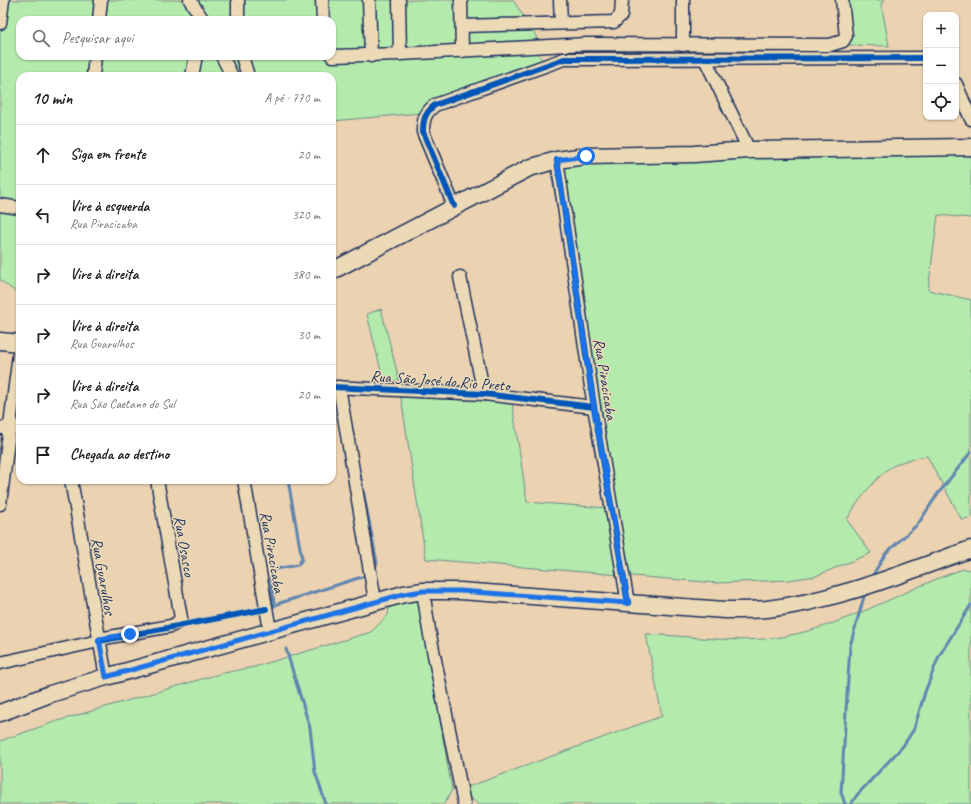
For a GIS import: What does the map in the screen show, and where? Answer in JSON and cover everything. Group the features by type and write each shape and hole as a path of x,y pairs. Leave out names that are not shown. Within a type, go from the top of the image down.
{"main road":[{"path":"336,269 529,168 557,160 586,156 694,154 750,150 971,147"},
{"path":"0,341 16,344"},
{"path":"0,713 50,694 106,677 375,601 423,591 460,591 725,610 766,609 808,602 855,589 971,550"}],"street":[{"path":"0,23 3,0"},
{"path":"99,16 101,0"},
{"path":"190,0 200,16"},
{"path":"238,0 238,16"},
{"path":"322,0 323,16"},
{"path":"369,0 370,56"},
{"path":"399,0 400,54"},
{"path":"461,0 462,51"},
{"path":"560,0 561,23"},
{"path":"462,26 614,22 621,15 622,0"},
{"path":"683,0 683,45"},
{"path":"336,56 370,56 586,44 830,45 843,41 846,36 842,0"},
{"path":"454,206 423,132 423,121 427,112 435,106 564,59 586,44"},
{"path":"564,59 923,58"},
{"path":"705,59 750,150"},
{"path":"93,72 95,60"},
{"path":"193,72 195,60"},
{"path":"224,60 230,72"},
{"path":"243,60 247,72"},
{"path":"959,91 971,119"},
{"name":"Rua Piracicaba","path":"557,160 594,407 628,603"},
{"path":"0,205 16,207"},
{"path":"460,277 484,394"},
{"path":"0,504 16,378"},
{"path":"336,387 375,601"},
{"name":"Rua São José do Rio Preto","path":"336,387 484,394 594,407"},
{"name":"Rua Guarulhos","path":"71,484 106,677"},
{"name":"Rua Osasco","path":"99,640 171,626 177,623 180,618 159,484"},
{"name":"Rua Piracicaba","path":"245,484 270,630"},
{"path":"423,591 429,630 464,804"},
{"path":"0,663 99,640"}],"green space":[{"path":"0,0 182,0 194,16 16,16 16,60 217,60 224,72 16,72 16,292 0,280"},
{"path":"198,0 513,0 536,36 537,42 533,49 544,61 505,73 435,102 421,113 336,121 336,72 237,72 231,60 336,60 336,16 208,16"},
{"path":"847,0 885,0 881,3 889,46 848,45 852,26"},
{"path":"971,148 971,218 938,215 928,290 971,300 971,517 962,520 927,456 907,460 888,469 871,486 850,514 847,520 871,553 816,576 788,580 717,583 426,559 401,397 512,402 527,502 608,508 573,283 550,169 593,155"},
{"path":"381,309 399,380 384,383 367,314"},
{"path":"963,569 971,570 971,804 478,804 466,794 465,788 662,716 646,634 743,640 774,638 799,633 823,627 847,618"},
{"path":"390,599 419,600 452,790 444,804 0,804 0,741 54,722 219,674 254,667 371,632 388,615"}],"waterway":[{"path":"871,578 886,553 918,524 937,495 971,452"},
{"path":"360,474 377,563 374,570"},
{"path":"274,606 271,580 272,572 276,569 298,565 302,559 289,484"},
{"path":"270,608 280,603 368,575"},
{"path":"845,804 841,792 850,646 865,593"},
{"path":"851,804 857,795 903,746 914,729 925,692 939,656 971,605"},
{"path":"180,627 264,610"},
{"path":"286,649 310,728 315,772 326,804"}],"cycle path":[{"path":"454,206 423,132 423,123 429,111 435,105 564,59 923,58"},
{"path":"557,160 594,407 628,603"},
{"path":"336,387 484,394 594,407"},
{"path":"99,641 266,609"}],"route":[{"path":"130,634 99,639 106,677 375,601 423,591 460,591 628,603 594,407 557,160 586,156"}]}
